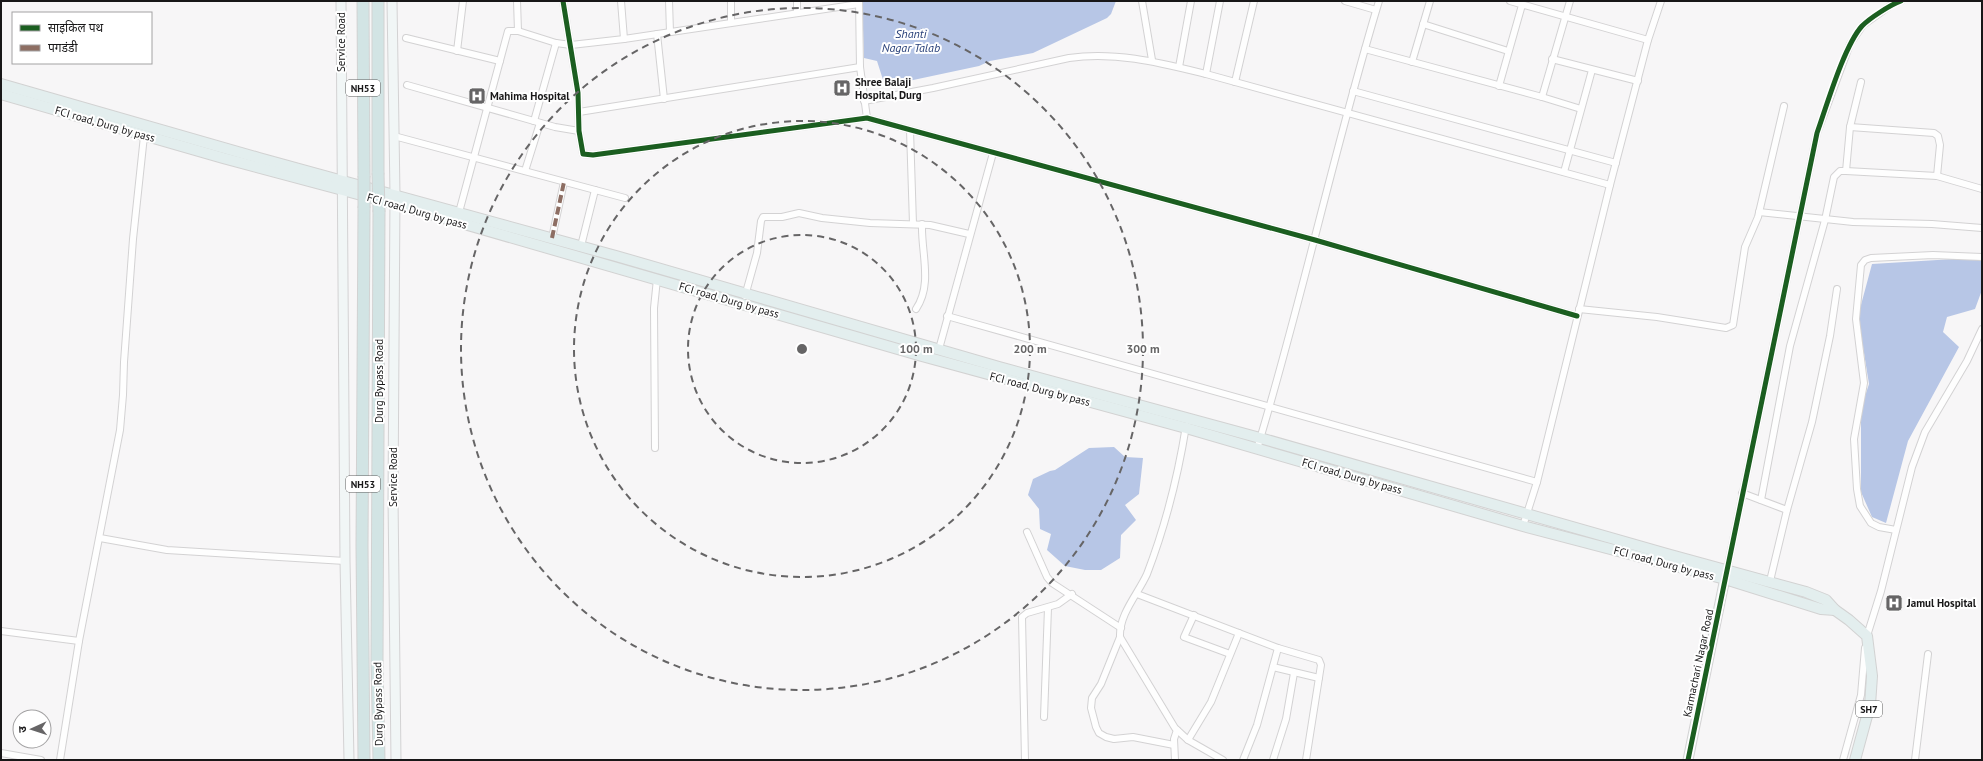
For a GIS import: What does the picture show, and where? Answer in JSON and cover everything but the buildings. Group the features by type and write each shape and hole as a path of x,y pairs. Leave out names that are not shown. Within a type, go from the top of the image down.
{"highway":[{"name":"Durg Bypass Road","path":"363,1 364,208 362,538 364,760"},
{"name":"Durg Bypass Road","path":"378,1 379,212 377,661 379,760"}],"main road":[{"name":"FCI road, Durg by pass","path":"1,84 343,190 459,212 552,238 971,370 1186,423 1260,438 1527,514 1726,574 1822,609 1835,610"},
{"name":"FCI road, Durg by pass","path":"1,94 144,136 186,142"},
{"name":"FCI road, Durg by pass","path":"224,153 342,180 456,222 657,279 744,298 939,349 1186,423 1257,449 1523,526 1726,574 1770,581 1826,600 1835,610"},
{"path":"1835,610 1867,636"},
{"name":"SH7","path":"1855,760 1870,705 1872,676 1868,657 1867,636"}],"street":[{"name":"Service Road","path":"341,1 345,561 349,760"},
{"name":"Service Road","path":"392,1 395,199 392,498 396,760"},
{"path":"457,51 463,1"},
{"path":"517,1 518,31"},
{"path":"563,1 571,45 579,112 578,131 581,151 587,155 867,118 1578,312 1657,317 1730,328 1734,322 1745,246 1759,212 1784,106"},
{"path":"621,1 624,39"},
{"path":"669,1 670,32"},
{"path":"731,1 731,22"},
{"path":"797,1 798,12"},
{"path":"1142,1 1152,60"},
{"path":"1178,67 1191,1"},
{"path":"1206,74 1220,1"},
{"path":"1235,82 1254,1"},
{"path":"1345,1 1376,10"},
{"path":"1257,449 1270,407 1315,240 1346,113 1379,1"},
{"path":"1412,62 1430,1"},
{"path":"1510,1 1648,40"},
{"path":"1542,97 1570,1"},
{"path":"1523,526 1537,482 1578,312 1648,40 1661,1"},
{"path":"1726,574 1798,218 1817,133 1850,44 1862,25 1894,3 1901,1"},
{"path":"456,222 508,30 518,31 556,43 571,45 624,39 859,2 860,67 867,118"},
{"path":"1499,86 1522,5"},
{"path":"1423,24 1508,51"},
{"path":"657,34 664,99"},
{"path":"406,38 500,61"},
{"path":"525,171 556,43"},
{"path":"1364,49 1581,109"},
{"path":"864,101 1089,55 1152,60 1610,185"},
{"path":"1552,59 1638,81"},
{"path":"579,112 860,67"},
{"path":"1564,172 1592,70"},
{"path":"1846,172 1850,127 1861,82"},
{"path":"407,85 537,122 578,131"},
{"path":"1353,91 1616,163"},
{"path":"1850,127 1934,133 1940,138 1937,176"},
{"path":"910,130 913,224"},
{"path":"60,760 94,558 100,538 120,430 124,395 124,362 144,136"},
{"path":"394,136 625,198"},
{"path":"939,349 992,153"},
{"path":"1761,500 1790,346 1825,220 1834,177 1840,172 1937,176 1982,189"},
{"path":"552,238 564,182"},
{"path":"580,246 595,190"},
{"path":"1759,212 1798,218 1825,220 1932,224 1982,228"},
{"path":"744,298 758,253 761,221 763,217 782,217 799,213 822,218 870,223 922,224 969,234"},
{"path":"916,309 923,296 925,288 922,224"},
{"path":"1896,530 1879,527 1871,523 1860,506 1857,489 1854,439 1855,423 1864,383 1856,319 1861,265 1865,260 1871,258 1933,255 1982,257"},
{"path":"655,448 654,316 657,279"},
{"path":"1770,581 1787,510 1812,422 1830,336 1837,289"},
{"path":"947,316 1537,482"},
{"path":"1843,760 1860,695 1867,636 1882,591 1912,467 1925,432 1967,361 1982,330"},
{"path":"1174,745 1133,737 1110,738 1099,733 1091,708 1092,698 1101,684 1120,637 1121,628 1129,606 1137,594 1147,573 1164,522 1186,423"},
{"path":"1742,493 1787,510"},
{"path":"1026,532 1046,577 1052,583 1072,594 1121,628"},
{"path":"100,538 167,550 345,561"},
{"name":"Karmachari Nagar Road","path":"1688,760 1726,574"},
{"path":"1025,760 1021,621 1024,614 1048,608 1072,594"},
{"path":"1137,594 1278,648 1319,660 1321,665 1306,760"},
{"path":"1044,717 1048,608"},
{"path":"1194,615 1184,632 1184,637 1230,654"},
{"path":"1,631 80,641"},
{"path":"1188,740 1210,702 1239,633"},
{"path":"1120,637 1154,691 1167,718 1188,740 1222,760"},
{"path":"1243,760 1252,738 1278,648"},
{"path":"1916,760 1928,654"},
{"path":"1272,667 1319,678"},
{"path":"1273,760 1286,718 1294,673"},
{"path":"1175,760 1174,745 1177,730"},
{"path":"1,753 41,760"}],"water":[{"name":"Shanti Nagar Talab","path":"862,1 1116,1 1111,14 1107,18 1033,53 990,61 979,66 885,86 877,61 864,58"},
{"path":"1970,258 1982,261 1982,290 1975,309 1947,317 1943,332 1959,347 1908,441 1886,523 1872,517 1861,492 1861,408 1869,384 1863,347 1859,335 1858,316 1872,264"},
{"path":"1114,447 1125,457 1143,458 1139,494 1125,505 1136,520 1121,535 1120,558 1101,570 1085,570 1065,566 1047,550 1051,534 1040,529 1039,509 1028,495 1033,479 1055,470 1089,448"}],"marked path":[{"path":"552,238 564,182"}],"cycle path":[{"path":"563,1 578,93 579,131 583,154 593,155 867,118 1315,240 1577,316"},
{"path":"1688,760 1817,133 1836,76 1855,35 1870,19 1901,1"}],"place":[{"name":"Shree Balaji Hospital, Durg","path":"842,88"},
{"name":"Mahima Hospital","path":"477,96"},
{"name":"Jamul Hospital","path":"1894,603"}]}
